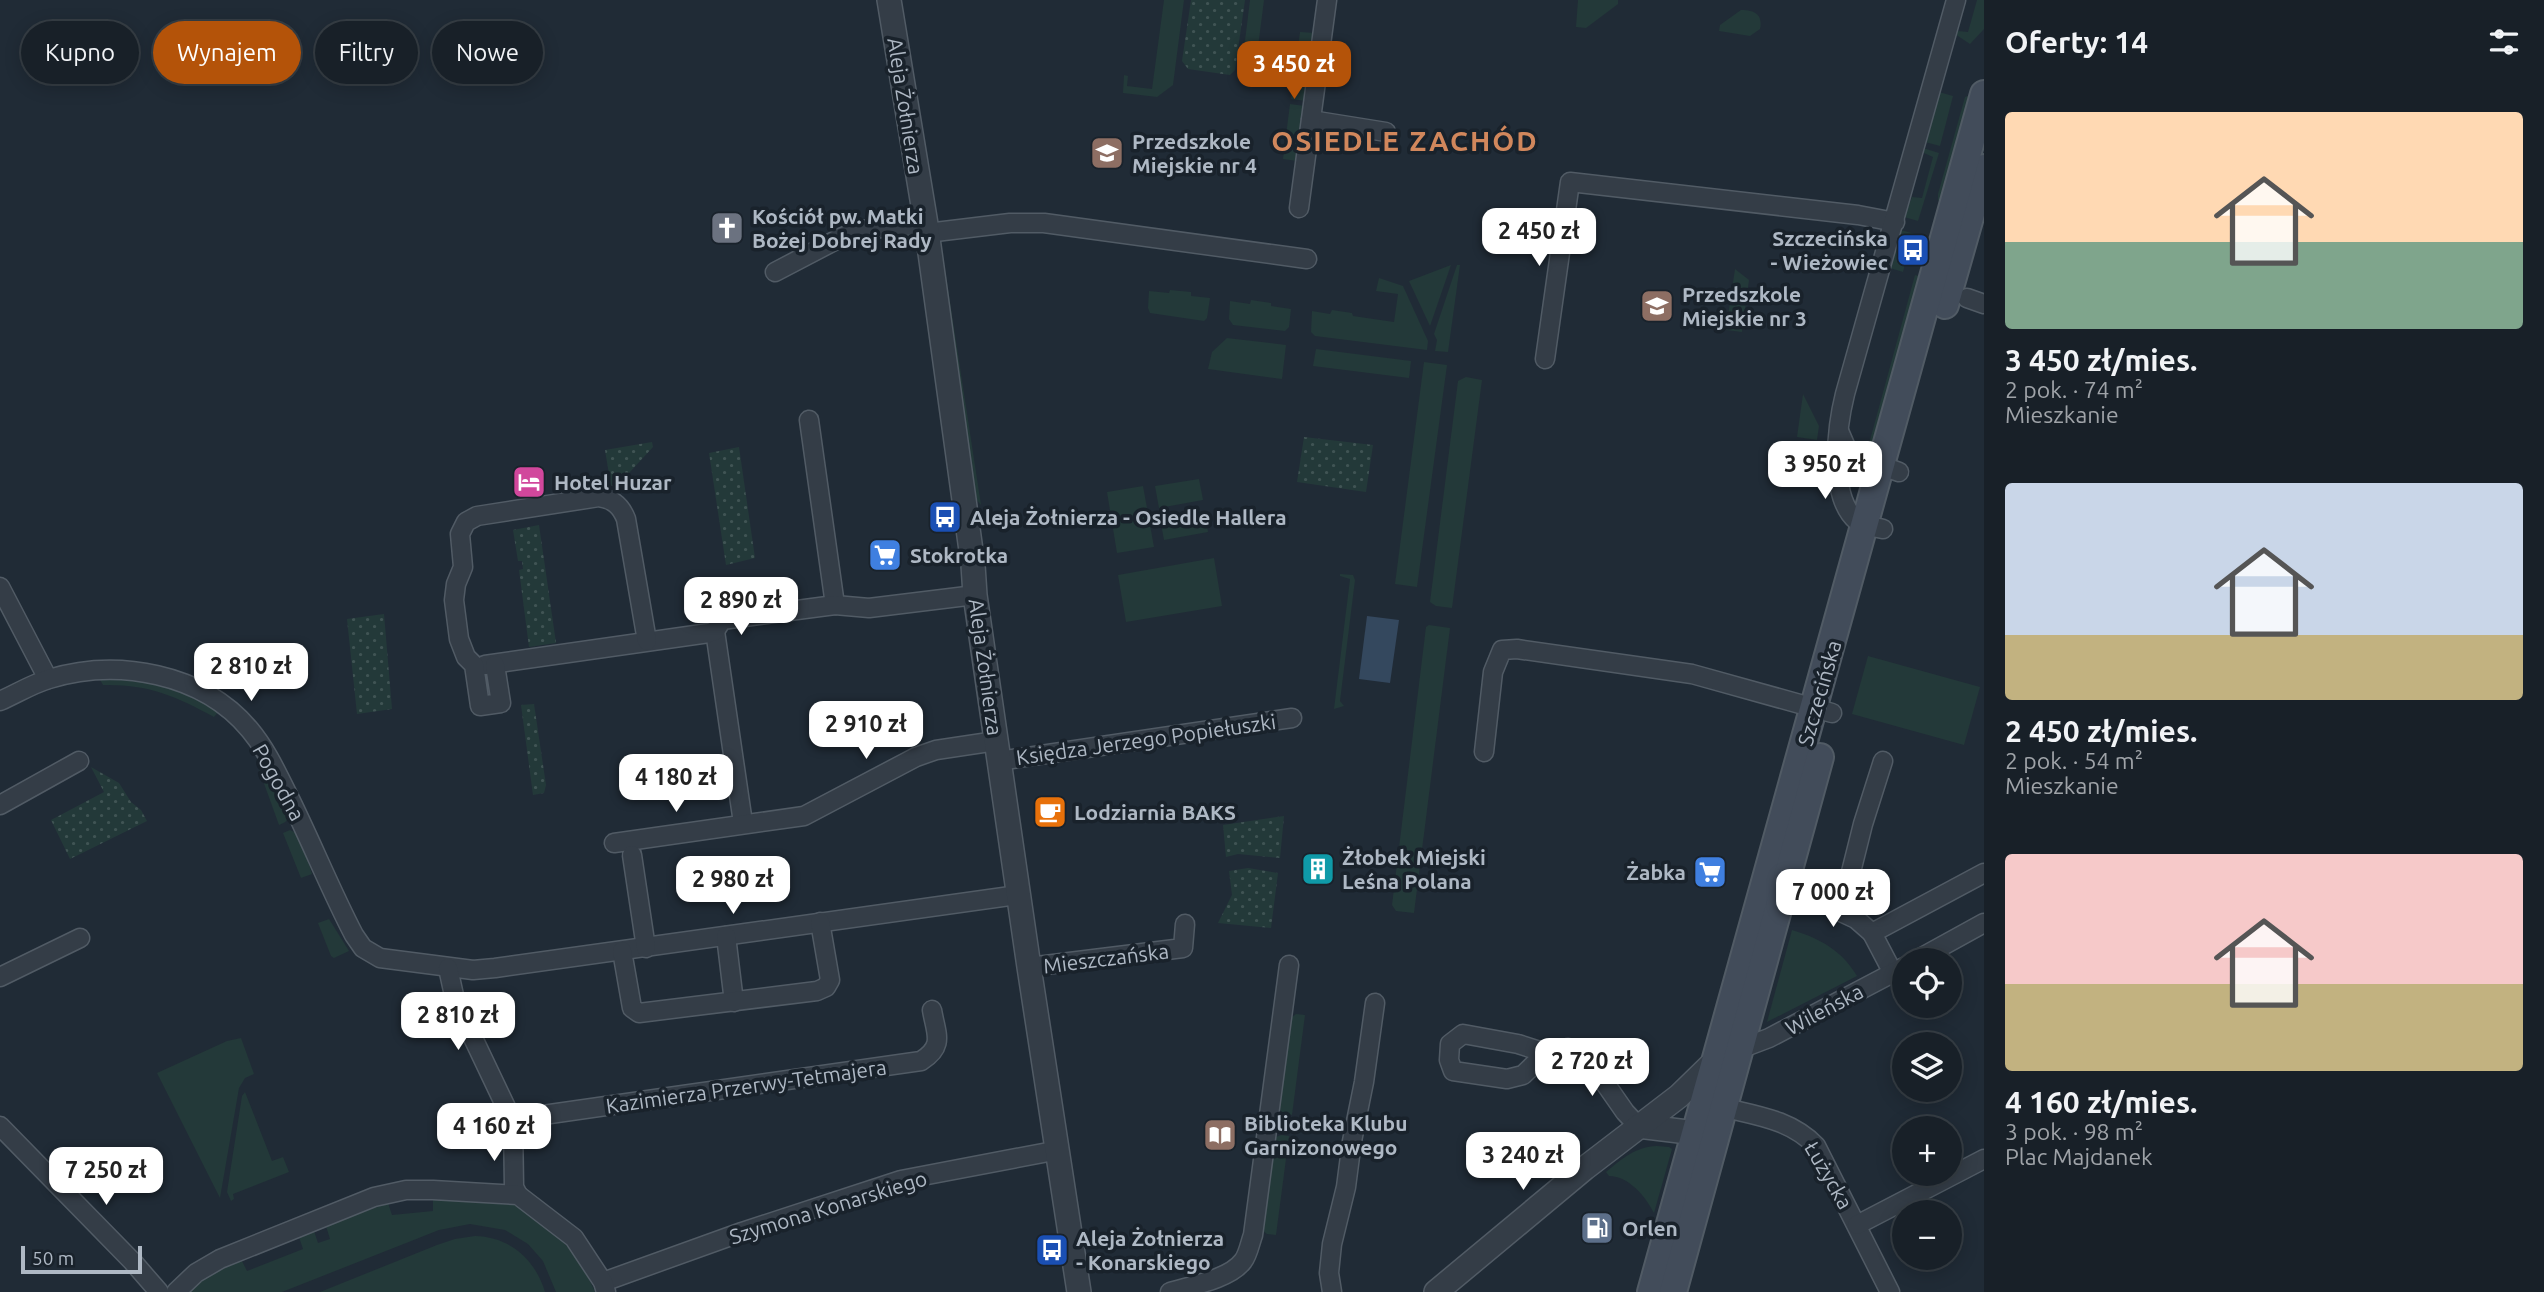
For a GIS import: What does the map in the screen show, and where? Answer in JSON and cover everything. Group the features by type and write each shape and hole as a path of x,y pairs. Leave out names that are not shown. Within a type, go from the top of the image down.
{"main road":[{"name":"Szczecińska","path":"1673,1292 1703,1102 1742,1048 1824,711 1890,470 1980,120 1984,94"},
{"name":"Szczecińska","path":"1890,470 1984,168"},
{"name":"Szczecińska","path":"1651,1292 1703,1102 1824,711"}],"street":[{"name":"Aleja Żołnierza","path":"889,0 926,228 1018,895 1079,1292"},
{"path":"1299,208 1327,0"},
{"path":"1874,527 1857,520 1846,504 1840,487 1836,457 1838,428 1845,394 1956,0"},
{"path":"1311,120 1386,132"},
{"path":"1545,359 1570,183 1858,215 1895,222"},
{"path":"775,272 860,230 1010,223 1044,223 1307,259"},
{"path":"809,420 835,605"},
{"path":"1838,428 1849,454 1890,470"},
{"path":"456,583 463,567 460,534 464,520 599,498 616,504 626,519 647,641"},
{"path":"452,559 459,636 466,657 474,665 480,706 501,703 501,664"},
{"path":"0,587 48,679"},
{"path":"743,823 715,631 722,620 835,605 869,608 975,595"},
{"path":"474,665 501,664 715,631"},
{"path":"1484,752 1493,672 1502,650 1517,649 1692,674 1824,711"},
{"name":"Pogodna","path":"0,701 48,679 93,670 121,669 178,681 209,695 230,709 251,730 271,762 354,935 363,948 380,958 448,968"},
{"name":"Księdza Jerzego Popiełuszki","path":"614,843 804,816 916,757 936,750 998,751 1292,718"},
{"path":"0,805 79,761"},
{"path":"1882,761 1841,912 1856,919 1872,933 1892,961"},
{"path":"632,855 646,948"},
{"path":"1872,933 1984,873"},
{"path":"604,1287 574,1238 518,1195 514,1187 513,1122 455,1000 448,968 495,968 1018,895"},
{"path":"622,951 632,1008 639,1013 817,991 825,987 830,980 820,922"},
{"path":"1939,948 1984,923"},
{"name":"Mieszczańska","path":"1029,967 1183,948 1185,924"},
{"path":"726,936 734,1002"},
{"path":"0,977 80,937"},
{"path":"1170,1292 1217,1278 1244,1261 1253,1235 1289,965"},
{"name":"Wileńska","path":"1716,1060 1769,1038 1892,973"},
{"path":"1332,1292 1329,1273 1332,1244 1346,1187 1375,1003"},
{"name":"Kazimierza Przerwy-Tetmajera","path":"513,1122 529,1117 921,1061 933,1054 938,1045 932,1010"},
{"path":"1546,1053 1523,1075 1507,1079 1454,1072 1449,1060 1450,1044 1463,1034 1518,1044 1546,1053 1568,1048 1586,1056 1638,1126 1696,1133"},
{"path":"1436,1292 1638,1126 1703,1102"},
{"name":"Łużycka","path":"1703,1102 1779,1121 1804,1133 1816,1146 1891,1292"},
{"path":"0,1126 159,1292"},
{"name":"Szymona Konarskiego","path":"604,1287 743,1232 901,1180 1059,1150"},
{"path":"1857,1225 1984,1159"},
{"path":"176,1292 196,1273 220,1259 374,1197 406,1191 518,1195"}],"green space":[{"path":"1164,0 1184,0 1173,85 1157,97 1123,93 1124,75 1128,76 1127,86 1152,89"},
{"path":"1191,0 1245,0 1235,70 1230,75 1188,69 1182,61"},
{"path":"1250,0 1264,0 1254,79 1241,73"},
{"path":"1578,0 1618,0 1618,4 1586,28 1576,27"},
{"path":"1977,0 1984,0 1984,29 1970,44 1955,34 1958,31 1968,32"},
{"path":"1741,10 1757,14 1760,29 1750,36 1719,31 1720,25"},
{"path":"1300,32 1315,33 1306,101 1291,99"},
{"path":"1939,92 1953,96 1940,146 1925,142"},
{"path":"1976,93 1940,202 1938,194 1965,97"},
{"path":"1290,104 1305,106 1297,161 1283,159"},
{"path":"1923,148 1939,153 1918,221 1904,217 1912,197 1922,198 1933,157 1924,153"},
{"path":"1901,230 1915,234 1909,254 1904,253 1901,263 1905,264 1903,272 1890,268"},
{"path":"941,243 981,505 974,497 938,250"},
{"path":"1451,265 1430,326 1409,281"},
{"path":"1457,265 1460,265 1448,352 1435,351 1437,340 1434,334"},
{"path":"1735,269 1749,280 1742,332 1726,330"},
{"path":"1915,275 1919,276 1919,300 1878,445 1866,455"},
{"path":"1379,278 1403,286 1428,341 1427,350 1315,336 1311,332 1312,311 1330,314 1332,310 1394,322 1398,294 1376,291"},
{"path":"1170,290 1191,292 1191,296 1210,298 1207,318 1204,321 1150,313 1149,291 1169,293"},
{"path":"1251,300 1291,309 1289,327 1285,331 1233,325 1229,319 1230,301 1250,304"},
{"path":"1227,338 1286,345 1282,379 1208,369 1212,352"},
{"path":"1316,349 1411,361 1409,378 1313,366"},
{"path":"1424,362 1447,365 1417,587 1395,584"},
{"path":"1466,377 1482,380 1452,608 1436,606 1430,602 1458,381"},
{"path":"1803,394 1819,426 1817,440 1797,437"},
{"path":"1304,437 1373,445 1366,492 1297,482"},
{"path":"652,442 653,447 618,485 611,486 605,450"},
{"path":"739,447 755,558 726,565 709,453"},
{"path":"1199,479 1203,500 1159,508 1155,486"},
{"path":"1143,486 1154,547 1117,553 1107,492"},
{"path":"1204,511 1208,532 1164,540 1160,518"},
{"path":"539,525 556,643 529,647 519,570 523,569 522,561 518,561 513,530"},
{"path":"1214,558 1222,606 1126,622 1118,575"},
{"path":"1340,574 1353,575 1355,580 1340,701 1344,706 1334,709 1350,579"},
{"path":"384,614 392,709 357,714 347,619"},
{"path":"1429,625 1450,628 1414,913 1396,911 1392,905 1426,627"},
{"path":"1868,656 1980,687 1964,745 1852,714"},
{"path":"128,677 175,691 219,711 214,717 161,693 134,687 103,685 99,678"},
{"path":"534,704 546,785 544,793 533,795 521,705"},
{"path":"257,764 266,767 289,812 284,823 279,825"},
{"path":"91,767 119,783 147,821 70,859 51,820 104,792"},
{"path":"1284,816 1280,858 1238,854 1226,857 1223,825"},
{"path":"290,830 300,835 312,874 301,878 283,833"},
{"path":"1248,868 1278,873 1271,928 1218,923 1232,895 1229,871"},
{"path":"329,919 349,951 334,958 318,923"},
{"path":"1792,930 1812,937 1837,952 1857,976 1767,1022"},
{"path":"1296,1014 1305,1015 1292,1115 1279,1109 1291,1018"},
{"path":"241,1038 254,1074 245,1078 239,1088 220,1198 157,1073 227,1041"},
{"path":"245,1092 272,1161 283,1157 289,1172 233,1194 234,1199 231,1201 227,1192 242,1096"},
{"path":"1289,1136 1276,1235 1263,1231 1274,1142 1276,1137"},
{"path":"1657,1146 1672,1149 1654,1213 1636,1188 1630,1183 1609,1176 1606,1172 1636,1151"},
{"path":"433,1198 504,1204 507,1199 522,1207 548,1227 570,1250 595,1292 556,1292 543,1261 528,1244 505,1230 470,1224 439,1230 282,1292 186,1292 213,1271 241,1259 247,1271 303,1249 299,1237 314,1231 318,1243 330,1239 326,1226 388,1203 392,1215 433,1211"},
{"path":"475,1236 488,1237 510,1245 519,1252 535,1269 545,1292 320,1292 437,1245"}],"water":[{"path":"1367,616 1399,620 1390,683 1359,679"}],"place":[{"name":"Przedszkole Miejskie nr 4","path":"1107,153"},
{"name":"Kościół pw. Matki Bożej Dobrej Rady","path":"727,228"},
{"name":"Szczecińska - Wieżowiec","path":"1913,250"},
{"name":"Przedszkole Miejskie nr 3","path":"1657,306"},
{"name":"Hotel Huzar","path":"529,482"},
{"name":"Aleja Żołnierza - Osiedle Hallera","path":"945,517"},
{"name":"Stokrotka","path":"885,555"},
{"name":"Lodziarnia BAKS","path":"1050,812"},
{"name":"Żłobek Miejski Leśna Polana","path":"1318,869"},
{"name":"Żabka","path":"1710,872"},
{"name":"Biblioteka Klubu Garnizonowego","path":"1220,1135"},
{"name":"Orlen","path":"1597,1228"},
{"name":"Aleja Żołnierza - Konarskiego","path":"1052,1250"}],"district":[{"name":"OSIEDLE ZACHÓD","path":"1405,140"}]}
